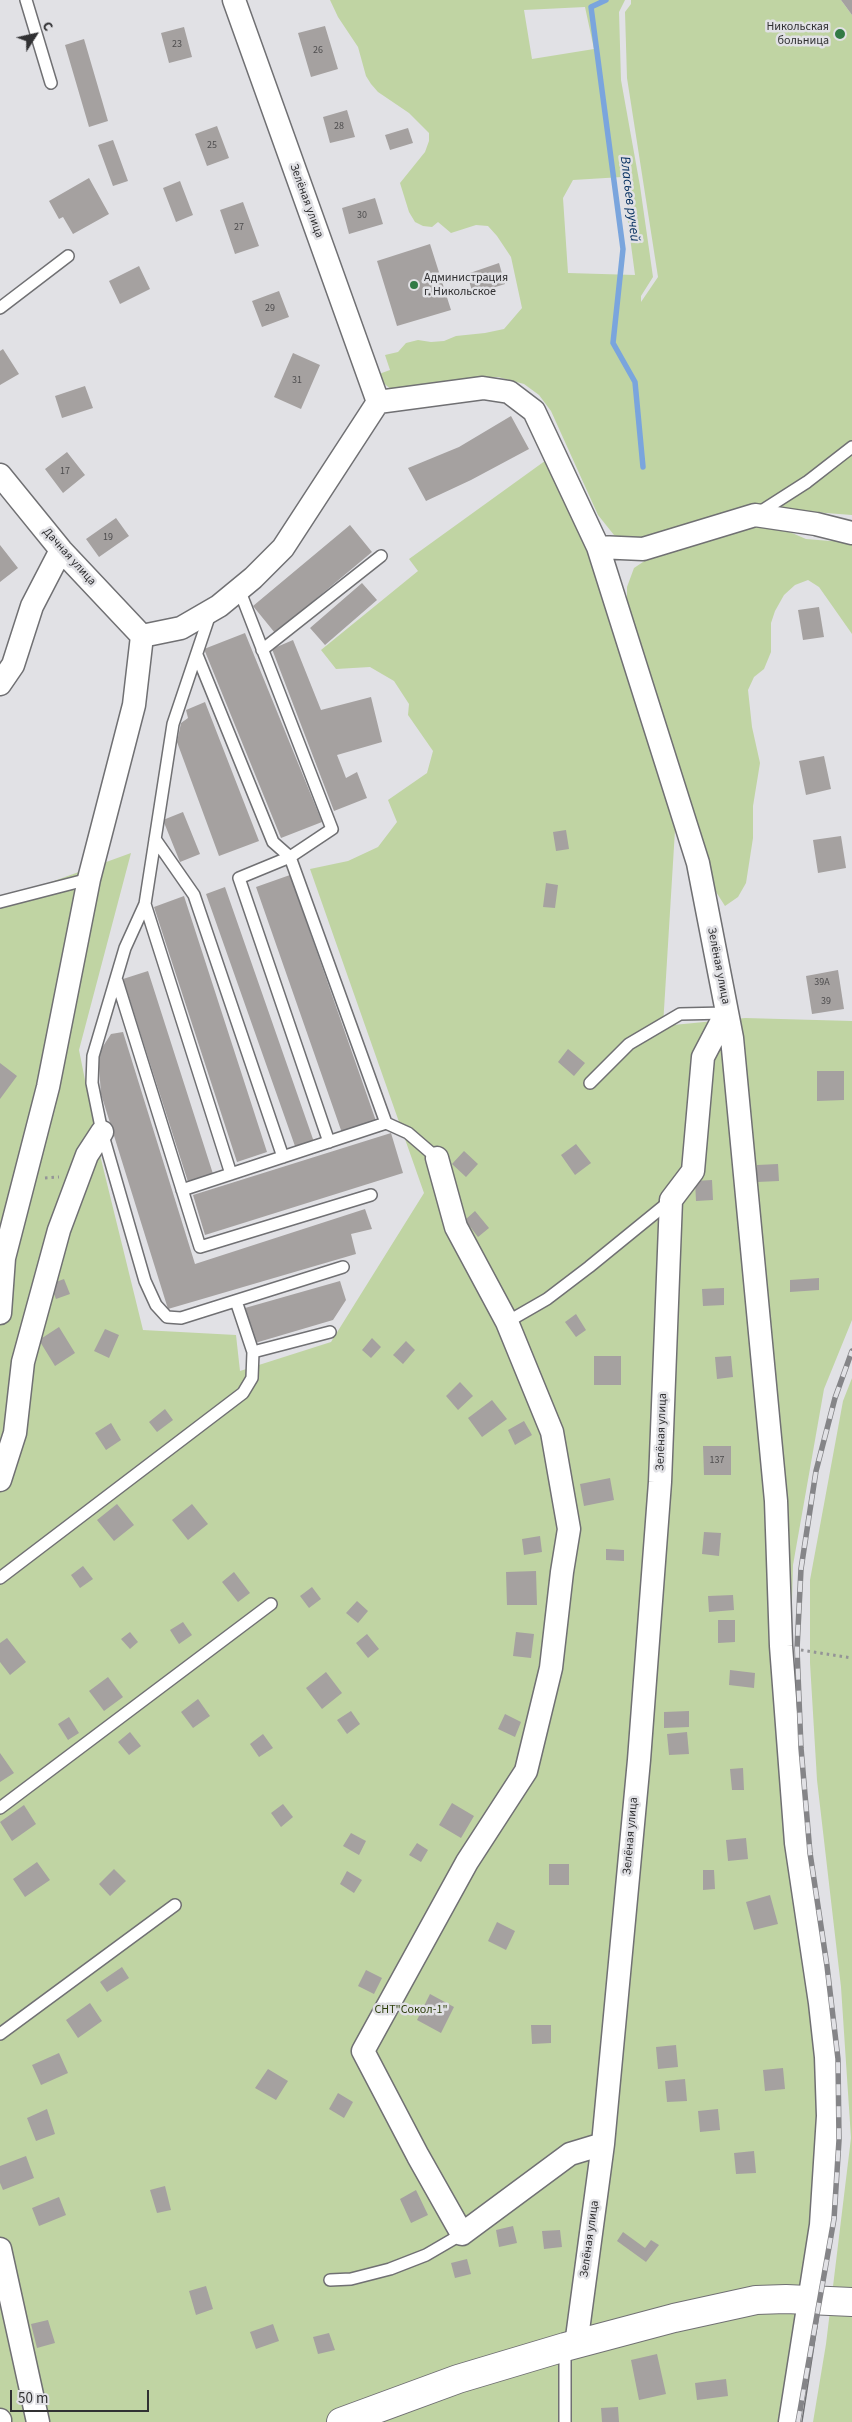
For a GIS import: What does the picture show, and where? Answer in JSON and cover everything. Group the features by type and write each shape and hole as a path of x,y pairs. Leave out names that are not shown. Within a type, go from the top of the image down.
{"street":[{"name":"Зелёная улица","path":"234,0 378,402 483,388 509,392 534,411 598,547 698,863 726,1013 703,1057 692,1171 671,1200 660,1482 638,1760 603,2144 570,2346"},
{"path":"0,1313 4,1258 48,1087 89,879 134,705 142,636 181,628 212,610 239,589 283,548 378,402"},
{"name":"Дачная улица","path":"0,475 61,550 142,636"},
{"path":"598,547 643,549 756,515 816,524 852,532"},
{"path":"0,684 13,665 32,606 61,550"},
{"path":"726,1013 733,1047 774,1482 781,1646 796,1843 820,2003 826,2057 828,2116 821,2225 790,2422"},
{"path":"0,1480 15,1433 23,1362 59,1230 87,1155 102,1132"},
{"path":"437,1158 456,1228 508,1322 552,1432 570,1529 550,1668 526,1771 467,1862 363,2051 418,2156 462,2234 570,2154 603,2144"},
{"path":"0,2249 38,2422"},
{"path":"341,2422 458,2379 674,2318 756,2300 809,2299 852,2302"}],"lane":[{"path":"26,0 51,83"},
{"path":"0,308 68,256"},
{"path":"756,515 807,482 852,447"},
{"path":"262,650 381,556"},
{"path":"239,589 332,829 290,857 239,878 329,1142"},
{"path":"212,610 173,724 145,904 125,948 93,1056 92,1083 102,1132 145,1281 156,1305 167,1317 181,1318 343,1267"},
{"path":"197,655 273,842 290,857 386,1123"},
{"path":"155,839 194,895 283,1157"},
{"path":"0,902 89,879"},
{"path":"145,904 231,1174"},
{"path":"117,980 200,1247 371,1195"},
{"path":"590,1083 629,1044 680,1014 726,1013"},
{"path":"182,1190 386,1123 408,1133 437,1158"},
{"path":"508,1322 546,1299 589,1267 671,1200"},
{"path":"0,1578 243,1393 252,1378 253,1352 236,1301"},
{"path":"253,1352 330,1332"},
{"path":"0,1808 271,1604"},
{"path":"0,2034 175,1905"},
{"path":"330,2280 351,2279 390,2269 426,2255 462,2234"},
{"path":"565,2422 570,2346"}],"path":[{"path":"25,1178 78,1177"},
{"path":"781,1646 852,1658"}],"green space":[{"path":"330,0 625,0 619,12 621,80 640,186 653,277 641,296 641,302 658,277 627,78 625,12 631,4 631,0 841,0 852,15 852,515 813,512 781,513 644,540 626,541 614,535 598,515 551,411 539,395 524,384 498,377 473,378 416,391 392,390 382,382 379,374 390,370 385,355 398,352 406,343 418,340 444,341 456,336 504,329 522,308 511,257 488,226 476,225 451,233 438,222 432,227 423,226 415,222 409,212 400,183 425,152 429,141 429,133 409,113 378,92 371,84 366,76 358,47 338,17","holes":["585,7 594,49 532,59 524,10","622,177 635,275 568,273 563,198 573,180"]},
{"name":"СНТ\"Сокол-1\"","path":"549,458 588,542 675,830 663,1026 745,1018 852,1021 852,1320 824,1389 793,1565 790,1672 802,1852 831,2055 794,2422 0,2422 0,898 10,897 131,853 79,1050 100,1155 143,1330 236,1335 240,1371 331,1342 424,1193 310,869 348,861 378,847 397,822 388,800 427,773 433,751 408,715 409,704 394,681 370,667 336,669 321,650 418,571 409,559"},
{"path":"754,522 778,527 806,539 830,541 852,539 852,634 819,587 808,580 795,585 784,595 775,611 771,623 771,652 764,669 754,677 748,690 752,727 760,763 753,806 753,838 746,883 738,897 725,906 711,884 627,602 627,587 634,568 646,560"},
{"path":"852,1378 852,2422 813,2422 826,2344 851,2138 841,1987 817,1780 810,1663 810,1580 843,1401"}],"building":[{"path":"841,0 852,0 852,15"},
{"path":"325,26 338,69 311,77 298,33"},
{"path":"184,27 192,57 169,63 161,33"},
{"path":"84,39 108,121 89,127 65,45"},
{"path":"347,110 355,137 330,143 323,117"},
{"path":"217,126 229,158 207,166 195,134"},
{"path":"408,128 413,143 390,150 385,135"},
{"path":"113,140 128,181 113,186 98,145"},
{"path":"89,178 109,214 73,234 63,217 59,219 49,201"},
{"path":"180,181 193,215 176,222 163,188"},
{"path":"375,198 383,224 349,234 342,208"},
{"path":"243,202 259,246 235,254 220,210"},
{"name":"Администрация г. Никольское","path":"430,244 451,310 397,326 377,261"},
{"path":"499,263 505,284 473,294 467,274"},
{"path":"139,266 150,289 120,304 109,281"},
{"path":"279,291 289,317 262,327 252,301"},
{"path":"3,349 19,374 0,385 0,351"},
{"path":"293,353 320,365 301,409 274,397"},
{"path":"85,386 93,408 62,418 55,396"},
{"path":"511,416 529,449 471,480 426,501 408,468 459,447"},
{"path":"67,452 85,475 63,493 45,469"},
{"path":"116,518 129,536 99,557 86,539"},
{"path":"350,525 372,552 275,633 253,606"},
{"path":"0,545 18,568 0,582"},
{"path":"362,583 377,600 325,645 310,628"},
{"path":"819,607 824,637 803,640 798,610"},
{"path":"245,633 322,822 281,838 204,649"},
{"path":"293,640 321,710 371,697 382,742 337,755 346,778 357,772 367,798 334,811 272,649"},
{"path":"205,702 259,841 219,856 177,742 181,723 188,718 186,710"},
{"path":"824,756 831,789 806,795 799,761"},
{"path":"183,812 200,854 180,862 163,820"},
{"path":"566,830 569,849 556,851 553,832"},
{"path":"841,836 846,868 818,873 813,840"},
{"path":"290,875 376,1121 342,1133 256,887"},
{"path":"546,883 558,885 555,908 543,907"},
{"path":"225,887 314,1142 296,1149 206,894"},
{"path":"184,896 267,1152 237,1162 154,907"},
{"path":"838,970 844,1009 812,1014 806,976"},
{"path":"148,971 214,1177 189,1185 123,979"},
{"path":"123,1032 195,1264 365,1209 372,1229 351,1234 356,1254 168,1309 101,1094 98,1054 111,1034"},
{"path":"568,1049 585,1063 574,1076 558,1062"},
{"path":"0,1063 17,1076 0,1099"},
{"path":"817,1071 844,1071 844,1100 817,1101"},
{"path":"391,1133 403,1173 205,1235 193,1195"},
{"path":"576,1144 591,1163 575,1175 561,1155"},
{"path":"464,1151 478,1164 466,1177 452,1164"},
{"path":"778,1164 779,1181 757,1182 757,1165"},
{"path":"712,1180 713,1200 696,1201 695,1181"},
{"path":"475,1211 489,1228 478,1237 465,1220"},
{"path":"819,1278 819,1290 790,1292 790,1280"},
{"path":"64,1279 70,1294 56,1299 50,1284"},
{"path":"340,1281 346,1300 333,1320 255,1343 245,1308"},
{"path":"724,1288 724,1305 703,1306 702,1289"},
{"path":"576,1314 586,1330 576,1337 565,1322"},
{"path":"59,1327 75,1353 55,1366 39,1340"},
{"path":"105,1329 119,1335 109,1358 94,1351"},
{"path":"372,1338 381,1347 371,1358 362,1350"},
{"path":"406,1341 415,1350 403,1364 393,1355"},
{"path":"594,1356 621,1356 621,1385 594,1385"},
{"path":"731,1356 733,1377 717,1379 715,1357"},
{"path":"460,1382 473,1396 458,1410 446,1396"},
{"path":"492,1400 507,1419 482,1437 468,1418"},
{"path":"165,1409 173,1420 157,1432 149,1422"},
{"path":"524,1421 532,1435 515,1445 508,1430"},
{"path":"111,1423 121,1440 106,1450 95,1433"},
{"path":"703,1446 731,1446 731,1475 704,1475"},
{"path":"610,1478 614,1500 584,1506 580,1484"},
{"path":"117,1504 134,1525 114,1541 97,1520"},
{"path":"192,1504 208,1524 188,1540 172,1520"},
{"path":"704,1532 721,1533 719,1556 702,1554"},
{"path":"540,1536 542,1552 524,1555 522,1539"},
{"path":"606,1549 624,1550 624,1561 606,1560"},
{"path":"83,1566 93,1579 80,1588 71,1575"},
{"path":"536,1571 537,1605 507,1605 506,1572"},
{"path":"234,1572 250,1593 238,1602 222,1582"},
{"path":"312,1587 321,1599 309,1608 300,1596"},
{"path":"733,1595 734,1610 709,1612 708,1596"},
{"path":"357,1601 368,1611 358,1623 346,1613"},
{"path":"718,1620 735,1620 735,1642 718,1643"},
{"path":"183,1622 192,1635 179,1644 170,1630"},
{"path":"130,1632 138,1642 130,1649 121,1639"},
{"path":"516,1632 534,1634 531,1658 513,1656"},
{"path":"367,1634 379,1649 368,1658 356,1643"},
{"path":"7,1638 26,1662 10,1675 0,1662 0,1643"},
{"path":"730,1670 755,1673 754,1688 729,1685"},
{"path":"326,1672 342,1693 322,1709 306,1688"},
{"path":"108,1677 123,1697 104,1711 89,1691"},
{"path":"198,1699 210,1716 193,1728 181,1712"},
{"path":"351,1711 360,1724 347,1734 337,1720"},
{"path":"689,1711 689,1727 664,1728 664,1712"},
{"path":"505,1714 521,1722 515,1737 498,1729"},
{"path":"69,1717 79,1733 68,1740 58,1724"},
{"path":"130,1732 141,1746 129,1755 118,1742"},
{"path":"687,1732 689,1754 669,1755 667,1734"},
{"path":"263,1734 273,1748 259,1757 250,1744"},
{"path":"0,1753 14,1773 0,1782"},
{"path":"743,1768 744,1790 732,1790 730,1769"},
{"path":"452,1803 474,1816 461,1838 439,1825"},
{"path":"283,1804 293,1817 281,1827 271,1813"},
{"path":"24,1805 36,1824 12,1841 0,1822"},
{"path":"351,1833 366,1841 359,1855 343,1846"},
{"path":"746,1838 748,1859 728,1861 726,1840"},
{"path":"417,1843 428,1850 421,1862 409,1855"},
{"path":"37,1862 50,1880 25,1897 13,1879"},
{"path":"549,1864 569,1864 569,1885 549,1885"},
{"path":"114,1869 126,1881 110,1896 99,1884"},
{"path":"703,1870 714,1870 715,1889 703,1890"},
{"path":"347,1871 362,1880 354,1893 340,1884"},
{"path":"770,1895 778,1924 754,1930 746,1902"},
{"path":"497,1922 515,1931 506,1950 488,1941"},
{"path":"122,1967 129,1978 107,1992 100,1982"},
{"path":"366,1970 382,1978 374,1994 358,1986"},
{"path":"430,1994 454,2007 441,2033 417,2020"},
{"path":"90,2003 102,2021 78,2038 66,2020"},
{"path":"531,2025 551,2025 551,2043 532,2044"},
{"path":"676,2045 678,2067 658,2069 656,2047"},
{"path":"59,2053 68,2073 41,2085 32,2065"},
{"path":"783,2068 785,2089 765,2091 763,2070"},
{"path":"268,2069 288,2081 276,2100 255,2088"},
{"path":"685,2079 687,2101 667,2102 665,2081"},
{"path":"338,2093 353,2102 344,2118 329,2109"},
{"path":"47,2109 55,2134 36,2141 27,2118"},
{"path":"718,2109 720,2130 700,2132 698,2111"},
{"path":"754,2151 756,2173 736,2174 734,2153"},
{"path":"26,2156 34,2178 3,2190 0,2183 0,2166"},
{"path":"165,2186 171,2210 157,2213 150,2190"},
{"path":"416,2190 428,2215 411,2223 400,2199"},
{"path":"59,2197 66,2215 39,2226 32,2208"},
{"path":"513,2226 517,2243 499,2247 496,2230"},
{"path":"560,2230 562,2247 544,2249 542,2231"},
{"path":"623,2232 645,2248 651,2240 659,2245 646,2262 617,2241"},
{"path":"467,2259 471,2274 455,2278 451,2263"},
{"path":"206,2286 213,2309 196,2315 189,2291"},
{"path":"48,2320 55,2343 37,2348 31,2324"},
{"path":"273,2324 279,2341 256,2349 250,2332"},
{"path":"329,2333 335,2350 318,2354 313,2337"},
{"path":"657,2354 666,2394 639,2400 631,2360"},
{"path":"726,2379 728,2396 697,2400 695,2383"},
{"path":"618,2407 619,2422 602,2422 601,2408"}],"waterway":[{"name":"Власьев ручей","path":"606,0 591,7 623,249 613,343 635,382 643,467"}],"railway":[{"path":"798,2422 834,2219 839,2140 838,2059 827,1966 810,1853 801,1748 797,1649 801,1569 816,1471 835,1398 852,1351"}],"place":[{"name":"Никольская больница","path":"840,34"},
{"name":"Администрация г. Никольское","path":"414,285"}]}
